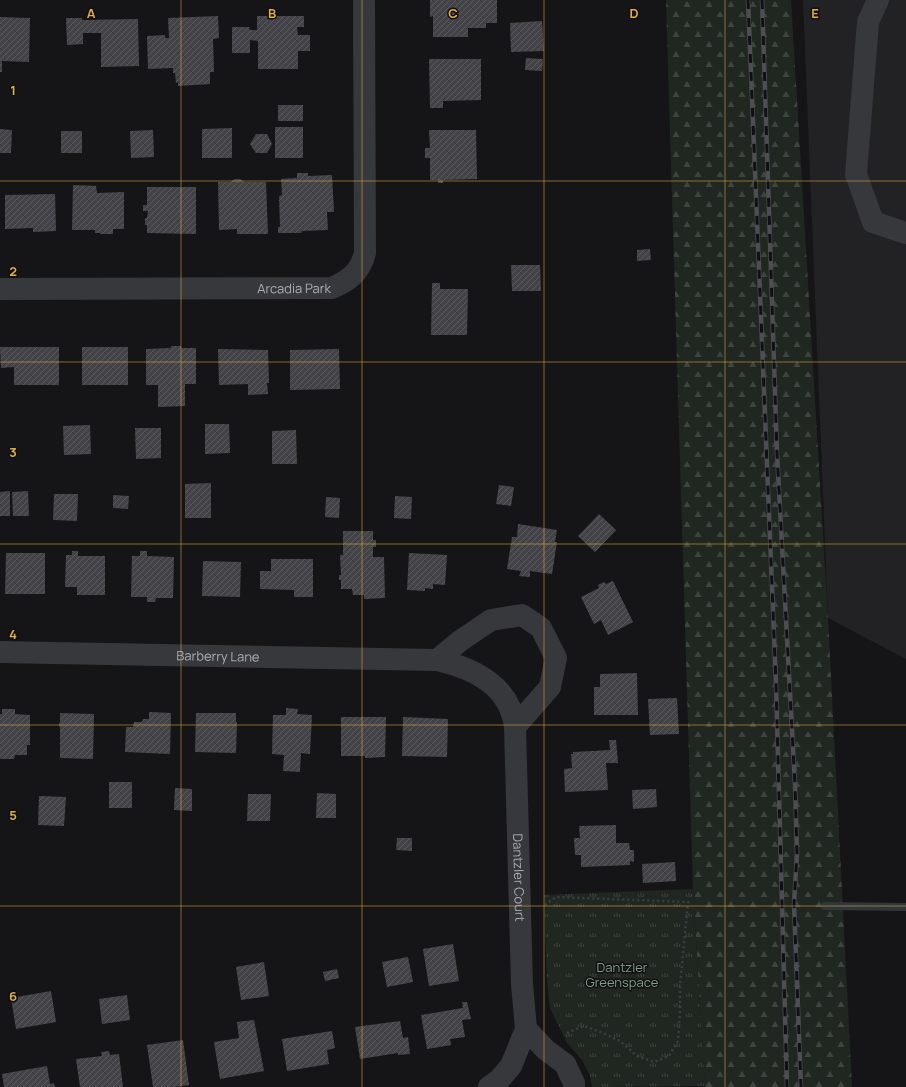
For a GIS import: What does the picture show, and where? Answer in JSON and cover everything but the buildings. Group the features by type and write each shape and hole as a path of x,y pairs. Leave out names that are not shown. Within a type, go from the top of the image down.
{"street":[{"name":"Arcadia Park","path":"0,289 332,288 346,282 353,276 363,260 365,253 364,0"},
{"path":"878,0 868,22 862,76 856,174 874,222 906,233"},
{"path":"437,660 460,641 491,620 522,615 541,628 556,658 550,687 515,727"},
{"name":"Barberry Lane","path":"0,652 437,660 455,664 471,670 491,683 503,695 510,708 515,727"},
{"name":"Dantzler Court","path":"489,1087 499,1080 511,1066 526,1029 522,984 515,727"},
{"path":"526,1029 546,1050 565,1064 574,1083 574,1087"}],"path":[{"path":"520,910 540,910 556,897 688,902 680,986 678,1041 669,1056 654,1062 637,1056 620,1041 584,1026 558,1037"}],"shaded area":[{"path":"803,0 906,0 906,659 828,618"}],"green space":[{"path":"666,0 791,0 828,618 852,1087 705,1087 693,889"},
{"name":"Dantzler Greenspace","path":"693,889 705,1086 592,1087 590,1075 582,1060 567,1043 550,1008 547,981 544,895"}],"waterway":[{"path":"825,906 906,907"}],"railway":[{"path":"748,0 776,684 787,1087"},
{"path":"762,0 777,453 795,785 797,853 794,904 801,1087"}]}
